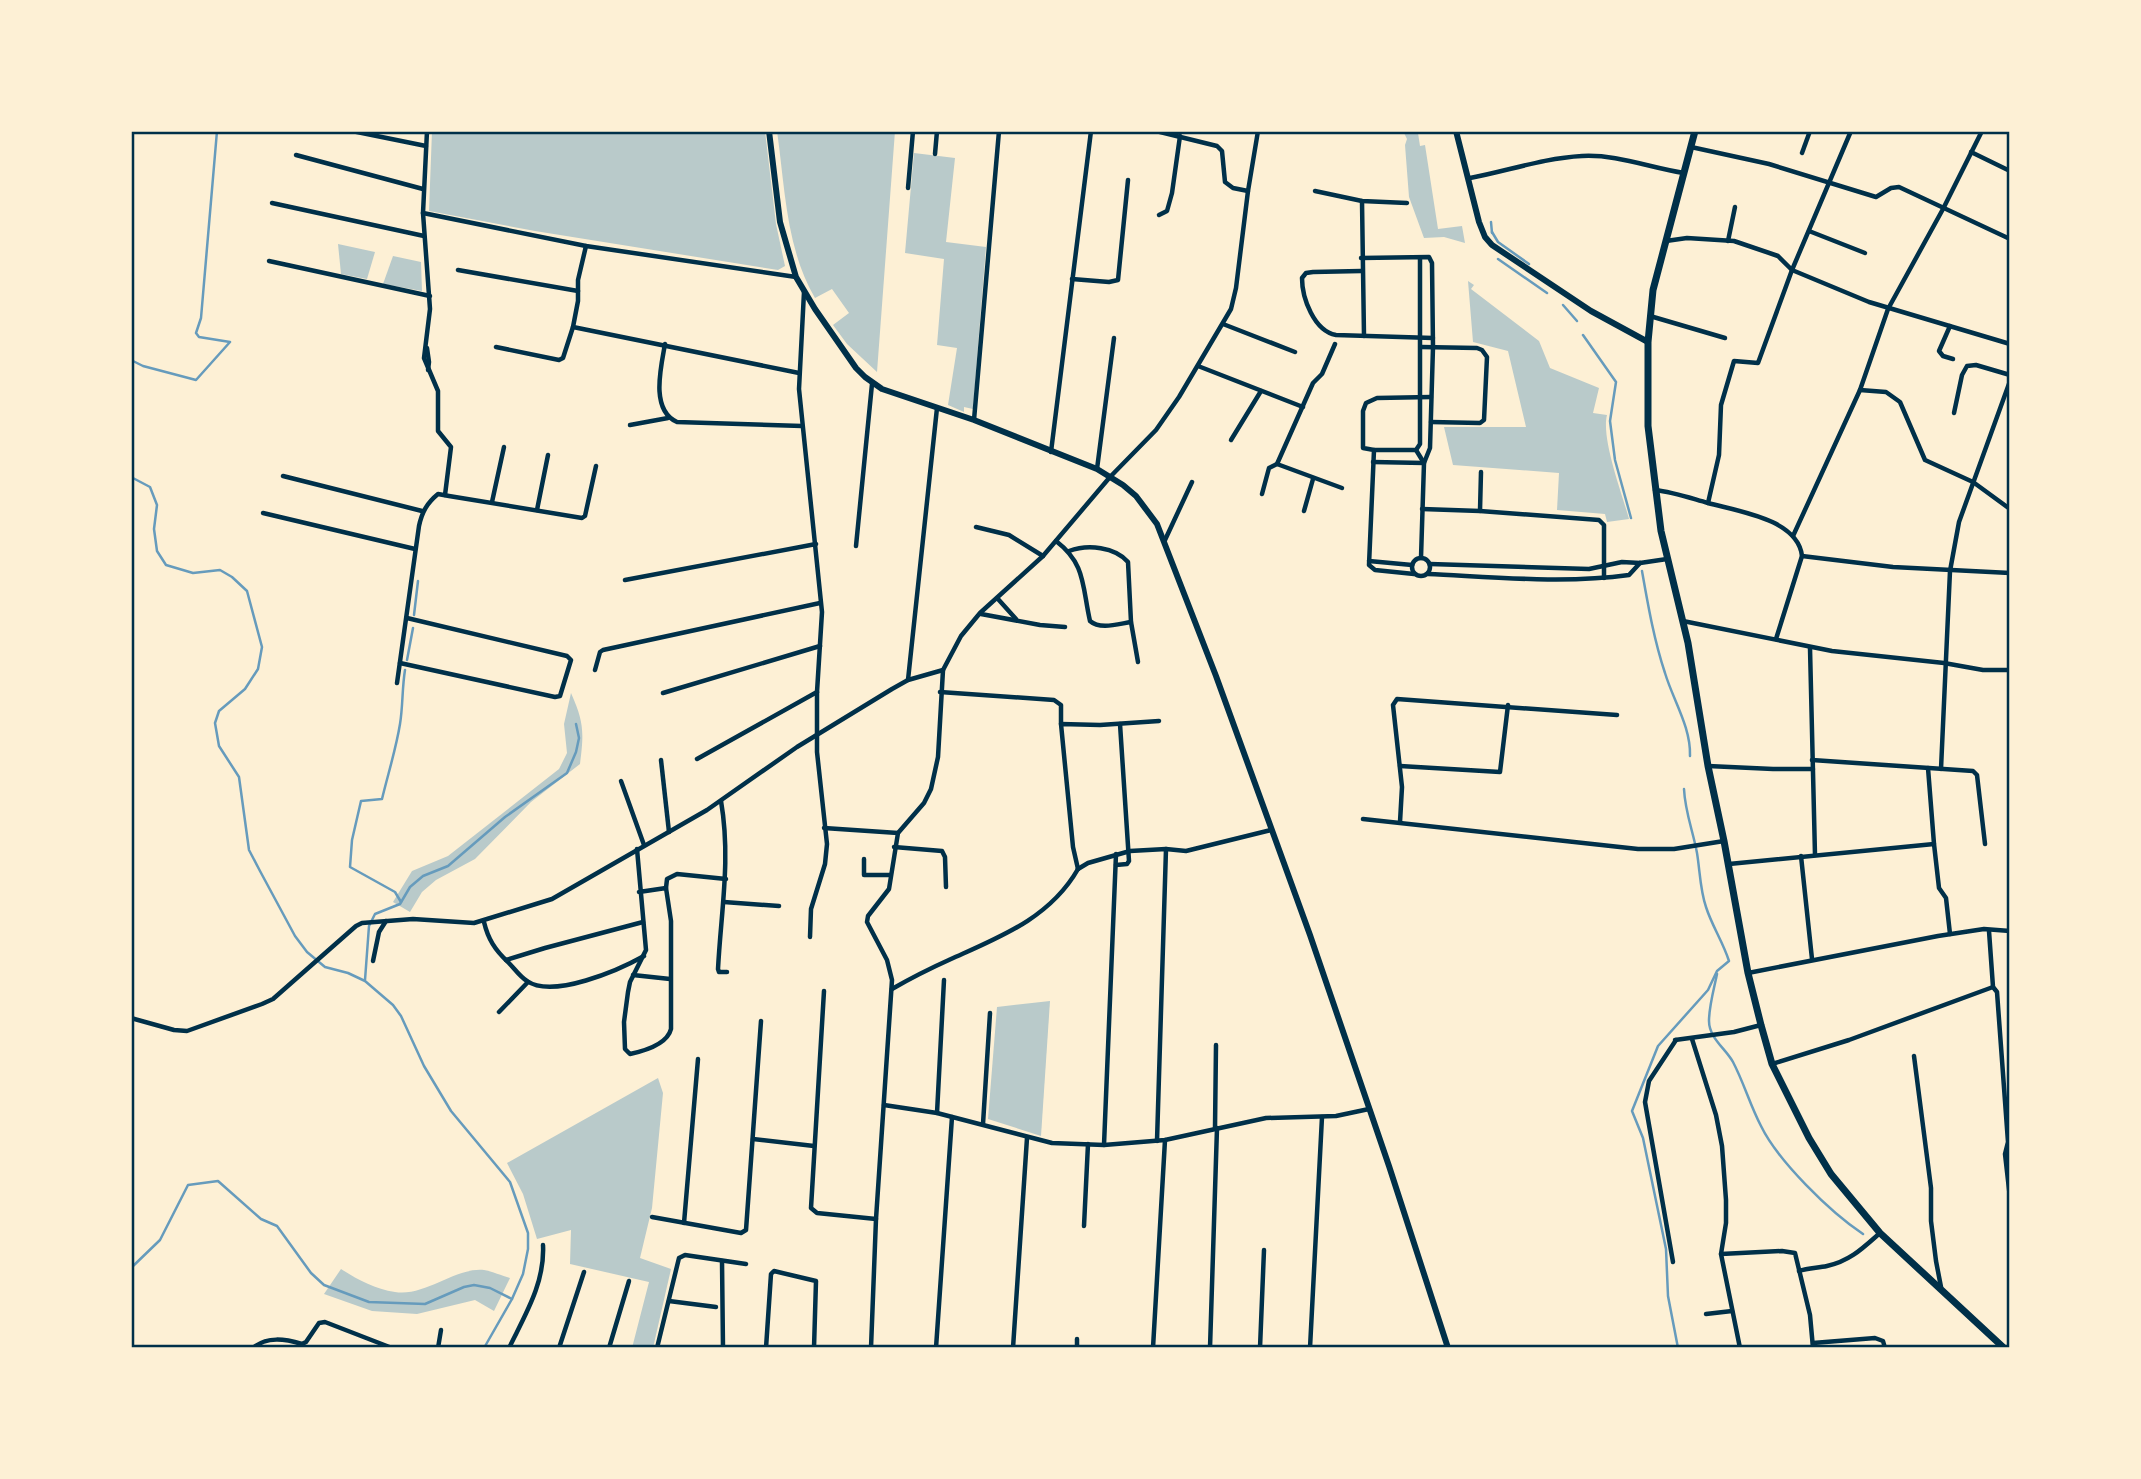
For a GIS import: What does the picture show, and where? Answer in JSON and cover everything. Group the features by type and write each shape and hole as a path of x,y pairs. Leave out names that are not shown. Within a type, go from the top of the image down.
{"main road":[{"path":"769,131 780,222 796,277 856,368 872,384 1097,469 1123,485 1146,508 1165,540 1369,1109 1448,1348"},
{"path":"1456,131 1481,230 1492,245 1591,311 1648,342"},
{"path":"1695,131 1666,241 1650,316 1648,426 1667,559 1698,694 1708,766 1760,1025 1772,1064 1809,1138 1831,1174 1877,1236 2004,1348"}],"street":[{"path":"352,131 426,146"},
{"path":"427,131 423,213 430,296 424,358 438,391 438,430 452,450 445,495"},
{"path":"908,188 913,131"},
{"path":"935,154 937,131"},
{"path":"974,421 999,131"},
{"path":"1051,453 1091,131"},
{"path":"1156,131 1220,148 1225,182 1233,188 1248,191"},
{"path":"871,1348 876,1219 892,989 887,960 867,922 868,916 889,889 898,833 925,803 931,789 938,757 943,670 961,636 980,614 1043,556 1110,477 1156,430 1223,324 1231,309 1236,288 1258,131"},
{"path":"1802,153 1810,131"},
{"path":"1708,503 1719,455 1721,404 1734,361 1758,363 1792,270 1851,131"},
{"path":"1793,536 1860,390 1888,309 1982,131"},
{"path":"1159,215 1167,211 1172,193 1180,136"},
{"path":"1691,147 1769,164 1876,197 1896,186 2010,239"},
{"path":"1971,152 2010,171"},
{"path":"296,155 423,189"},
{"path":"1469,178 1582,156 1684,173"},
{"path":"1072,279 1109,282 1118,280 1128,180"},
{"path":"1315,191 1362,201 1407,203"},
{"path":"1362,201 1364,337"},
{"path":"272,203 424,236"},
{"path":"1728,241 1735,207"},
{"path":"423,213 586,246 796,277"},
{"path":"1809,232 1865,253"},
{"path":"1666,241 1687,238 1728,241 1778,256 1792,270 1888,309 2010,344"},
{"path":"496,347 559,360 566,354 586,246"},
{"path":"1361,258 1429,257 1432,262 1431,422 1430,448 1424,463 1421,558"},
{"path":"1416,450 1420,444 1420,258"},
{"path":"269,261 430,296"},
{"path":"458,270 578,291"},
{"path":"1361,271 1306,274 1302,278 1314,321 1320,328 1327,334 1336,335 1433,338"},
{"path":"804,291 799,373 820,603 818,735 826,856 811,909 810,937"},
{"path":"1650,316 1726,338"},
{"path":"1223,324 1295,352"},
{"path":"573,327 799,373"},
{"path":"1950,327 1939,351 1943,356 1953,359"},
{"path":"1097,469 1114,338"},
{"path":"664,344 660,385 662,406 669,418 677,422 802,426"},
{"path":"1262,494 1269,468 1277,464 1335,344"},
{"path":"1421,347 1477,348 1486,353 1485,420 1480,423 1431,422"},
{"path":"1954,413 1962,374 1967,366 1976,365 2010,375"},
{"path":"1198,366 1303,407"},
{"path":"1941,769 1950,570 1959,522 2010,381"},
{"path":"856,546 872,384"},
{"path":"1860,390 1886,392 1900,402 1925,460 1973,482 2010,509"},
{"path":"1231,440 1261,391"},
{"path":"1416,450 1367,450 1362,444 1363,411 1366,404 1377,398 1431,397"},
{"path":"908,680 937,408"},
{"path":"1420,410 1431,409"},
{"path":"630,425 669,418"},
{"path":"492,502 503,447"},
{"path":"1374,450 1369,561 1371,569 1423,577 1428,574 1604,578 1629,575 1640,563"},
{"path":"1416,450 1424,463"},
{"path":"537,510 548,455"},
{"path":"1373,462 1424,463"},
{"path":"1277,464 1342,488"},
{"path":"397,683 422,511 438,494 584,517 596,466"},
{"path":"1480,511 1481,472"},
{"path":"282,476 422,511"},
{"path":"1304,511 1313,479"},
{"path":"1165,540 1192,482"},
{"path":"1655,489 1756,515 1793,536 1801,547 1802,556 1776,639"},
{"path":"1422,509 1599,520 1604,525 1604,578"},
{"path":"263,513 415,549"},
{"path":"976,527 1009,535 1043,556"},
{"path":"1056,541 1069,551 1080,570 1090,621 1096,626 1131,622"},
{"path":"625,580 816,544"},
{"path":"1069,551 1087,548 1112,551 1125,558 1130,568 1131,622 1138,662"},
{"path":"1802,556 1893,567 2010,573"},
{"path":"1414,574 1412,565 1415,560 1421,558 1427,559 1430,564 1428,574"},
{"path":"1430,564 1590,569 1622,562 1640,563 1667,559"},
{"path":"1369,561 1412,565"},
{"path":"1513,568 1513,578"},
{"path":"998,599 1017,620"},
{"path":"595,670 603,650 820,603"},
{"path":"980,614 1065,627"},
{"path":"400,663 555,697 560,696 570,660 568,656 408,618"},
{"path":"1683,621 1810,648 1983,670 2010,670"},
{"path":"663,694 820,646"},
{"path":"1810,648 1815,855"},
{"path":"131,1018 174,1030 201,1028 273,999 362,923 413,919 461,924 484,922 552,898 722,801 818,735 908,680 943,670"},
{"path":"697,759 817,692"},
{"path":"940,692 1054,700 1061,705 1073,847 1078,869"},
{"path":"1400,822 1402,787 1393,705 1397,699 1508,705 1616,715"},
{"path":"1400,766 1499,772 1508,705"},
{"path":"1061,724 1159,721"},
{"path":"1116,865 1129,861 1120,724"},
{"path":"661,760 669,832"},
{"path":"1812,760 1976,772 1985,844"},
{"path":"1708,766 1812,768"},
{"path":"1928,768 1939,888 1946,898 1950,934"},
{"path":"621,781 644,845"},
{"path":"722,801 726,879 720,921 718,969 719,972 727,972"},
{"path":"1363,819 1638,849 1674,849 1724,841"},
{"path":"824,828 898,833"},
{"path":"892,989 947,960 999,939 1022,925 1058,897 1078,869 1088,863 1129,851 1186,851 1271,830"},
{"path":"1729,864 1934,844"},
{"path":"894,847 942,851 945,857 946,887"},
{"path":"636,849 645,956 628,992 624,1022 625,1049 630,1054 656,1045 670,1035 671,934 667,878 677,874 726,879"},
{"path":"1157,1141 1166,849"},
{"path":"1104,1145 1116,854"},
{"path":"1801,856 1812,959"},
{"path":"864,859 864,875 890,875"},
{"path":"639,892 666,888"},
{"path":"724,901 779,906"},
{"path":"373,961 384,921"},
{"path":"484,922 492,943 528,982 552,988 623,966 645,956"},
{"path":"506,960 545,947 643,922"},
{"path":"1748,973 1950,934 1984,929 2010,931"},
{"path":"1989,931 1993,987 1997,992 2008,1142 2005,1154 2010,1198"},
{"path":"634,975 670,979"},
{"path":"937,1113 944,980"},
{"path":"499,1012 528,982"},
{"path":"1772,1064 1849,1040 1993,987"},
{"path":"824,991 810,1204 812,1210 817,1213 876,1219"},
{"path":"983,1124 990,1013"},
{"path":"652,1217 741,1233 746,1230 761,1021"},
{"path":"1673,1262 1645,1102 1647,1086 1675,1040 1734,1032 1760,1025"},
{"path":"1692,1039 1716,1115 1722,1146 1726,1223 1721,1254 1740,1348"},
{"path":"1210,1348 1216,1045"},
{"path":"1914,1056 1931,1188 1931,1221 1942,1292"},
{"path":"684,1223 698,1059"},
{"path":"884,1105 937,1113 1052,1143 1104,1145 1165,1140 1266,1118 1299,1115 1322,1119 1369,1109"},
{"path":"936,1348 952,1117"},
{"path":"1310,1348 1322,1119"},
{"path":"1013,1348 1027,1138"},
{"path":"753,1139 814,1146"},
{"path":"1153,1348 1165,1140"},
{"path":"1084,1226 1088,1144"},
{"path":"1799,1271 1847,1260 1865,1249 1877,1236"},
{"path":"509,1348 541,1278 543,1245"},
{"path":"1260,1348 1264,1250"},
{"path":"1721,1254 1795,1253 1810,1315 1813,1345 1875,1338 1883,1341 1885,1348"},
{"path":"657,1348 677,1260 682,1256 746,1264"},
{"path":"722,1261 723,1348"},
{"path":"766,1348 771,1274 774,1271 816,1282 814,1348"},
{"path":"559,1348 584,1272"},
{"path":"609,1348 629,1281"},
{"path":"668,1301 716,1307"},
{"path":"1706,1314 1732,1311"},
{"path":"253,1348 258,1344 284,1339 302,1344 319,1323 325,1322 393,1348"},
{"path":"438,1348 442,1329"},
{"path":"1077,1339 1077,1348"}],"shaded area":[{"path":"432,131 765,131 776,224 785,266 778,270 429,211"},
{"path":"777,131 895,131 877,372 847,344 833,325 849,313 832,289 815,298 805,279 788,217"},
{"path":"1403,131 1418,133 1420,146 1425,145 1438,229 1462,226 1465,243 1444,237 1424,238 1409,197 1405,145 1407,139"},
{"path":"914,153 955,158 946,242 986,247 973,409 964,407 964,412 948,405 957,348 937,345 944,259 905,253"},
{"path":"338,244 375,252 367,279 341,274"},
{"path":"393,256 421,262 422,291 383,284"},
{"path":"1468,281 1474,285 1471,289 1539,341 1550,368 1599,388 1593,413 1607,415 1609,452 1629,519 1607,522 1605,514 1557,510 1559,473 1453,465 1444,427 1526,427 1508,351 1473,342"},
{"path":"571,693 582,727 580,764 531,802 475,859 436,880 422,892 410,912 393,902 412,871 448,856 559,769 567,753 564,724"},
{"path":"1050,1001 1041,1136 988,1119 997,1007"},
{"path":"658,1078 663,1093 652,1208 640,1258 671,1269 653,1348 632,1348 649,1282 570,1264 571,1230 537,1239 523,1194 507,1163"},
{"path":"341,1269 367,1284 395,1292 417,1290 473,1270 510,1278 494,1311 475,1300 417,1314 372,1311 324,1294"}],"waterway":[{"path":"131,360 143,366 196,380 230,342 199,337 196,333 201,318 217,131"},
{"path":"1491,222 1492,233"},
{"path":"1492,232 1498,242 1529,264"},
{"path":"1498,259 1547,293"},
{"path":"1563,305 1577,321"},
{"path":"1583,335 1616,382 1610,421 1615,460 1631,518"},
{"path":"131,477 150,487 157,505 154,529 157,551 166,565 193,573 220,570 247,591 262,647 258,669 245,689 219,711 215,723 219,746 239,777 249,850 260,871 295,936 307,952 325,967 365,981 393,1005 451,1111 510,1182 528,1233 528,1249 523,1274 512,1299 484,1348"},
{"path":"1642,571 1658,648 1668,683 1685,724 1690,756"},
{"path":"414,615 418,581"},
{"path":"407,660 413,628"},
{"path":"401,902 395,892 350,867 352,840 361,801 382,799 400,724 405,670"},
{"path":"365,980 369,926 375,914 400,904 410,887 423,876 448,866 505,817 567,773 579,738 576,724"},
{"path":"1678,1348 1668,1296 1666,1249 1643,1138 1632,1111 1658,1046 1708,990 1717,971 1729,961 1704,901 1684,789"},
{"path":"1717,974 1710,1009 1710,1027 1733,1062 1761,1126 1779,1155 1806,1185 1863,1234"},
{"path":"131,1268 160,1240 188,1185 218,1181 261,1219 277,1226 311,1273 324,1285 369,1302 425,1304 474,1285 490,1288 512,1299"}]}
